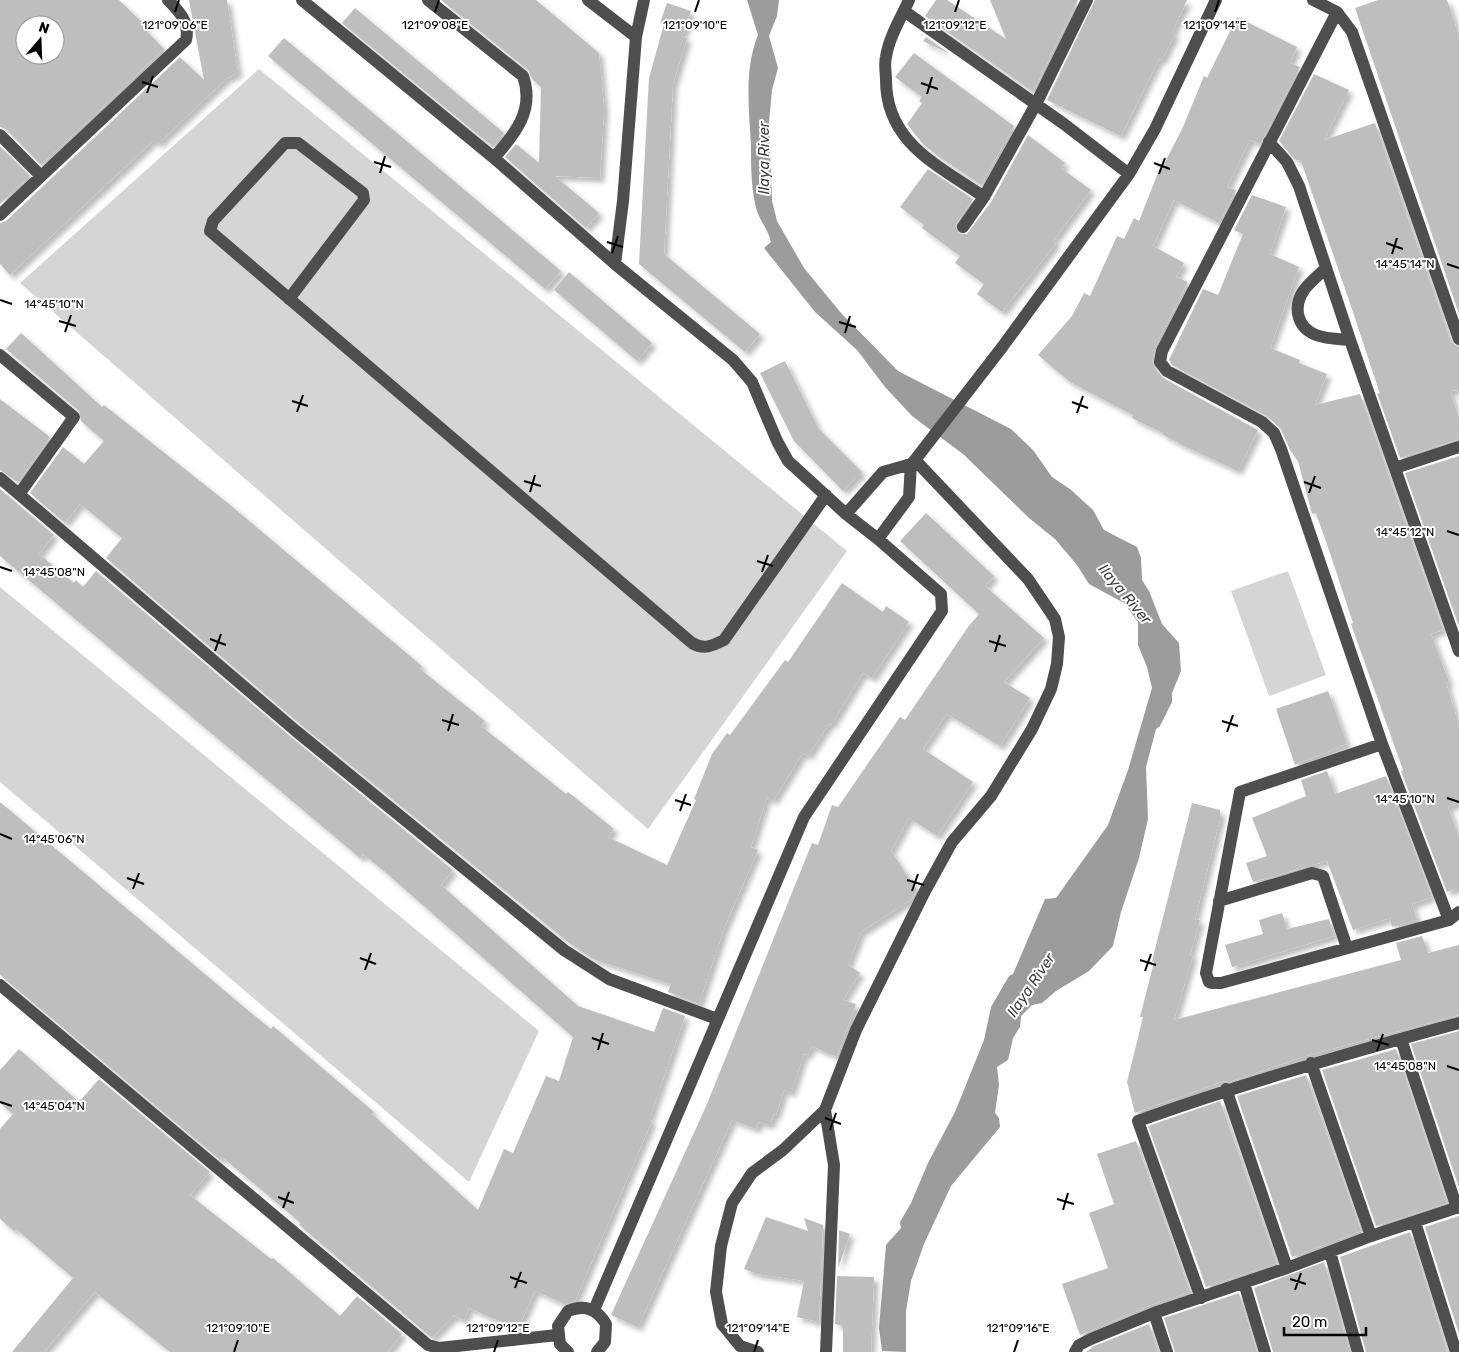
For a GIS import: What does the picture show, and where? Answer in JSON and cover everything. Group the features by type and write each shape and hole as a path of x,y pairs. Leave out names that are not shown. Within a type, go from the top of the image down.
{"street":[{"path":"302,0 316,5 615,264 733,360 752,382 777,441 788,461 846,514 941,594 942,611 804,817 594,1310"},
{"path":"428,0 523,76 527,85 523,120 517,131 494,158"},
{"path":"588,0 636,37"},
{"path":"615,264 623,201 636,37 644,0"},
{"path":"963,227 984,197 1036,104 1087,0"},
{"path":"878,539 908,497 915,459 1003,346 1129,174 1155,129 1216,0"},
{"path":"1313,0 1337,12 1352,32 1459,339"},
{"path":"0,215 40,175 186,40 187,23 170,1"},
{"path":"984,197 924,155 898,130 888,108 885,58 907,6 1129,174"},
{"path":"1337,12 1162,351 1160,362 1168,370 1262,422 1274,433 1382,744 1454,916 1221,983 1209,982 1206,973 1240,792 1382,744"},
{"path":"0,135 40,175"},
{"path":"289,299 364,200 362,193 298,143 292,141 285,143 213,221 210,232 692,643 701,648 713,646 724,640 826,495"},
{"path":"1269,142 1287,162 1300,186 1350,340 1459,651"},
{"path":"1326,268 1305,289 1299,299 1297,314 1303,326 1315,335 1350,340"},
{"path":"0,355 74,417 20,493"},
{"path":"1395,468 1459,447"},
{"path":"846,514 883,472 915,459"},
{"path":"758,1352 740,1346 722,1324 716,1292 721,1246 732,1203 752,1173 783,1150 825,1110 856,1030 925,891 952,842 991,796 1032,729 1051,689 1057,664 1059,637 1055,619 1033,585 915,459"},
{"path":"0,478 20,493 296,731 564,950 609,980 717,1019"},
{"path":"1219,901 1312,873 1324,876 1347,948"},
{"path":"0,985 428,1345 439,1348 557,1335"},
{"path":"1200,1298 1138,1121 1226,1089 1459,1023"},
{"path":"1075,1352 1078,1345 1154,1313 1458,1207 1401,1039"},
{"path":"1311,1064 1371,1236"},
{"path":"1226,1089 1287,1268"},
{"path":"825,1110 834,1165 826,1352"},
{"path":"1415,1222 1456,1352"},
{"path":"1330,1252 1358,1352"},
{"path":"1244,1283 1265,1352"},
{"path":"568,1352 560,1344 557,1335 558,1326 568,1311 576,1308 594,1310 606,1324 605,1342 597,1352"},
{"path":"1154,1313 1167,1352"}],"shaded area":[{"path":"259,69 847,551 648,829 20,283"},
{"path":"1288,571 1326,675 1269,696 1231,591"},
{"path":"0,587 539,1031 469,1182 0,782"}],"water":[{"name":"Ilaya River","path":"747,0 779,0 777,16 769,36 778,68 772,90 769,122 772,201 777,221 804,268 841,313 898,371 1011,429 1033,450 1052,477 1070,489 1093,510 1104,530 1137,547 1141,558 1142,580 1149,591 1162,624 1179,643 1181,671 1172,693 1172,702 1160,726 1156,729 1146,767 1148,819 1139,858 1121,912 1113,946 1089,971 1056,991 1042,1003 1032,1005 1021,1016 1020,1027 1013,1038 1008,1060 997,1067 999,1085 995,1113 999,1118 1000,1127 951,1186 924,1244 911,1281 906,1311 906,1352 882,1351 879,1328 886,1245 901,1228 900,1222 955,1112 984,1040 991,1007 1009,976 1013,974 1045,899 1056,898 1108,825 1128,770 1152,688 1147,667 1138,645 1138,622 1124,603 1089,584 1077,565 1055,539 1029,518 963,454 912,416 885,387 857,350 815,312 764,248 771,242 756,208 754,196 751,174 748,89 751,61 758,35"}],"building":[{"path":"0,0 119,0 145,25 143,27 164,49 41,165 6,129 0,127"},
{"path":"189,0 227,0 238,73 226,79 158,144 154,140 10,275 0,264 0,223 6,221 180,57 204,80"},
{"path":"441,0 536,0 599,53 604,109 600,178 555,176 599,213 586,228 505,157 516,144 539,163 541,87 532,79 528,70"},
{"path":"936,0 947,0 1006,39 990,0 1078,0 1033,92 925,16"},
{"path":"1095,0 1187,0 1172,33 1175,34 1162,60 1159,59 1121,136 1047,100"},
{"path":"1378,0 1447,0 1459,36 1459,314 1355,8"},
{"path":"667,3 691,11 682,37 687,38 673,84 664,254 760,334 745,352 639,264 649,78 664,24 660,23"},
{"path":"355,8 504,133 493,147 342,23"},
{"path":"1237,17 1297,47 1290,63 1300,67 1260,144 1250,140 1227,187 1236,190 1219,223 1174,200 1153,246 1184,263 1176,277 1188,282 1155,347 1152,361 1154,367 1163,378 1258,430 1238,471 1184,446 1132,418 1133,415 1070,382 1038,355 1072,316 1084,293 1090,296 1117,236 1124,239 1134,218 1139,221 1161,165 1163,166 1183,127 1204,76 1207,78"},
{"path":"926,37 950,54 923,41"},
{"path":"284,38 561,271 545,289 268,56"},
{"path":"914,53 1014,126 981,185 923,144 907,124 922,103 919,101 922,97 895,77"},
{"path":"1314,74 1349,90 1324,140 1375,123 1451,342 1459,347 1459,390 1450,391 1459,418 1459,439 1400,458 1377,393 1380,394 1352,309 1301,161 1294,159 1279,141"},
{"path":"1028,135 1065,163 1061,168 1091,190 1053,241 1056,243 1002,312 977,294 984,284 955,263 960,256 922,228 924,225 900,207 928,169 973,199 955,226 959,234 967,234 991,202"},
{"path":"0,146 30,176 0,204"},
{"path":"1252,195 1286,207 1270,254 1299,267 1270,348 1300,360 1299,363 1327,374 1315,405 1360,394 1443,630 1431,634 1449,682 1446,683 1459,725 1459,803 1448,807 1459,837 1459,887 1447,892 1401,771 1403,770 1351,624 1353,623 1316,513 1312,514 1298,461 1290,450 1281,429 1267,416 1172,365 1169,360 1203,289 1218,295 1243,234 1234,230"},
{"path":"569,272 652,343 637,361 554,290"},
{"path":"21,333 102,407 104,405 229,504 422,666 420,669 485,721 481,726 566,794 568,792 614,829 608,837 667,865 696,800 694,799 712,754 727,733 730,735 785,660 788,662 842,583 883,612 886,606 909,622 872,678 863,673 831,725 829,724 808,756 803,753 773,801 767,797 751,847 758,850 725,926 699,1004 668,992 671,984 593,959 569,943 301,725 106,558 122,538 80,504 65,523 30,493 63,447 84,464 104,441 81,421 79,411 6,349"},
{"path":"785,361 818,428 862,472 843,491 794,441 760,373"},
{"path":"0,399 50,437 18,482 0,470"},
{"path":"1459,456 1459,624 1458,624 1405,473"},
{"path":"0,489 54,535 39,554 74,583 76,580 83,587 96,571 291,737 453,870 441,885 578,1006 654,1032 663,1008 685,1016 649,1120 652,1121 575,1301 565,1304 535,1291 518,1329 469,1308 464,1320 454,1316 432,1338 299,1225 301,1223 222,1157 220,1160 0,975 0,802 250,1012 271,1029 273,1026 374,1112 372,1114 478,1210 504,1149 513,1153 546,1076 559,1081 573,1037 384,871 363,854 360,858 0,556"},
{"path":"926,513 994,576 985,586 1044,638 1004,682 1030,698 1000,746 947,714 923,749 973,782 937,836 909,818 891,851 917,890 912,899 861,932 848,965 860,973 843,1000 856,1004 837,1057 811,1046 808,1055 804,1054 791,1093 784,1090 776,1115 774,1114 770,1125 759,1122 756,1129 732,1120 638,1327 611,1315 707,1104 812,843 818,845 832,805 838,807 900,717 905,720 968,627 979,614 900,541"},
{"path":"1328,691 1347,744 1295,765 1276,709"},
{"path":"1327,771 1335,794 1386,776 1432,897 1412,904 1417,920 1392,927 1390,918 1353,930 1327,861 1253,882 1246,863 1267,856 1252,818 1306,796 1301,780"},
{"path":"1192,803 1220,810 1220,819 1195,919 1200,920 1190,955 1193,955 1174,1020 1401,960 1396,943 1422,936 1428,953 1459,945 1459,1015 1309,1055 1229,1082 1224,1081 1135,1113 1127,1082 1143,1017 1140,1017 1154,962 1152,961"},
{"path":"1282,913 1287,929 1329,919 1334,936 1232,967 1225,945 1263,934 1259,920"},
{"path":"1459,1031 1459,1188 1411,1044"},
{"path":"19,1049 79,1102 99,1079 210,1172 190,1195 271,1259 273,1258 340,1316 357,1296 402,1334 388,1352 170,1352 95,1292 44,1352 12,1352 73,1278 16,1229 14,1231 0,1219 0,1129 13,1114 0,1103 0,1070"},
{"path":"1396,1049 1447,1203 1376,1226 1322,1070"},
{"path":"1306,1075 1361,1231 1292,1257 1237,1096"},
{"path":"1220,1101 1277,1263 1206,1287 1148,1126"},
{"path":"1136,1141 1190,1292 1151,1305 1080,1335 1062,1284 1108,1268 1089,1213 1114,1204 1097,1154"},
{"path":"1459,1216 1459,1334 1425,1227"},
{"path":"766,1217 808,1231 804,1218 823,1225 819,1322 797,1317 804,1281 758,1274 744,1269"},
{"path":"839,1230 850,1234 838,1268"},
{"path":"1410,1232 1447,1352 1366,1352 1340,1257"},
{"path":"1324,1262 1350,1352 1273,1352 1254,1288"},
{"path":"837,1276 874,1277 871,1352 843,1352 843,1326 835,1324"},
{"path":"1239,1293 1257,1352 1175,1352 1164,1318"},
{"path":"1149,1324 1158,1352 1086,1352 1094,1346"}]}
